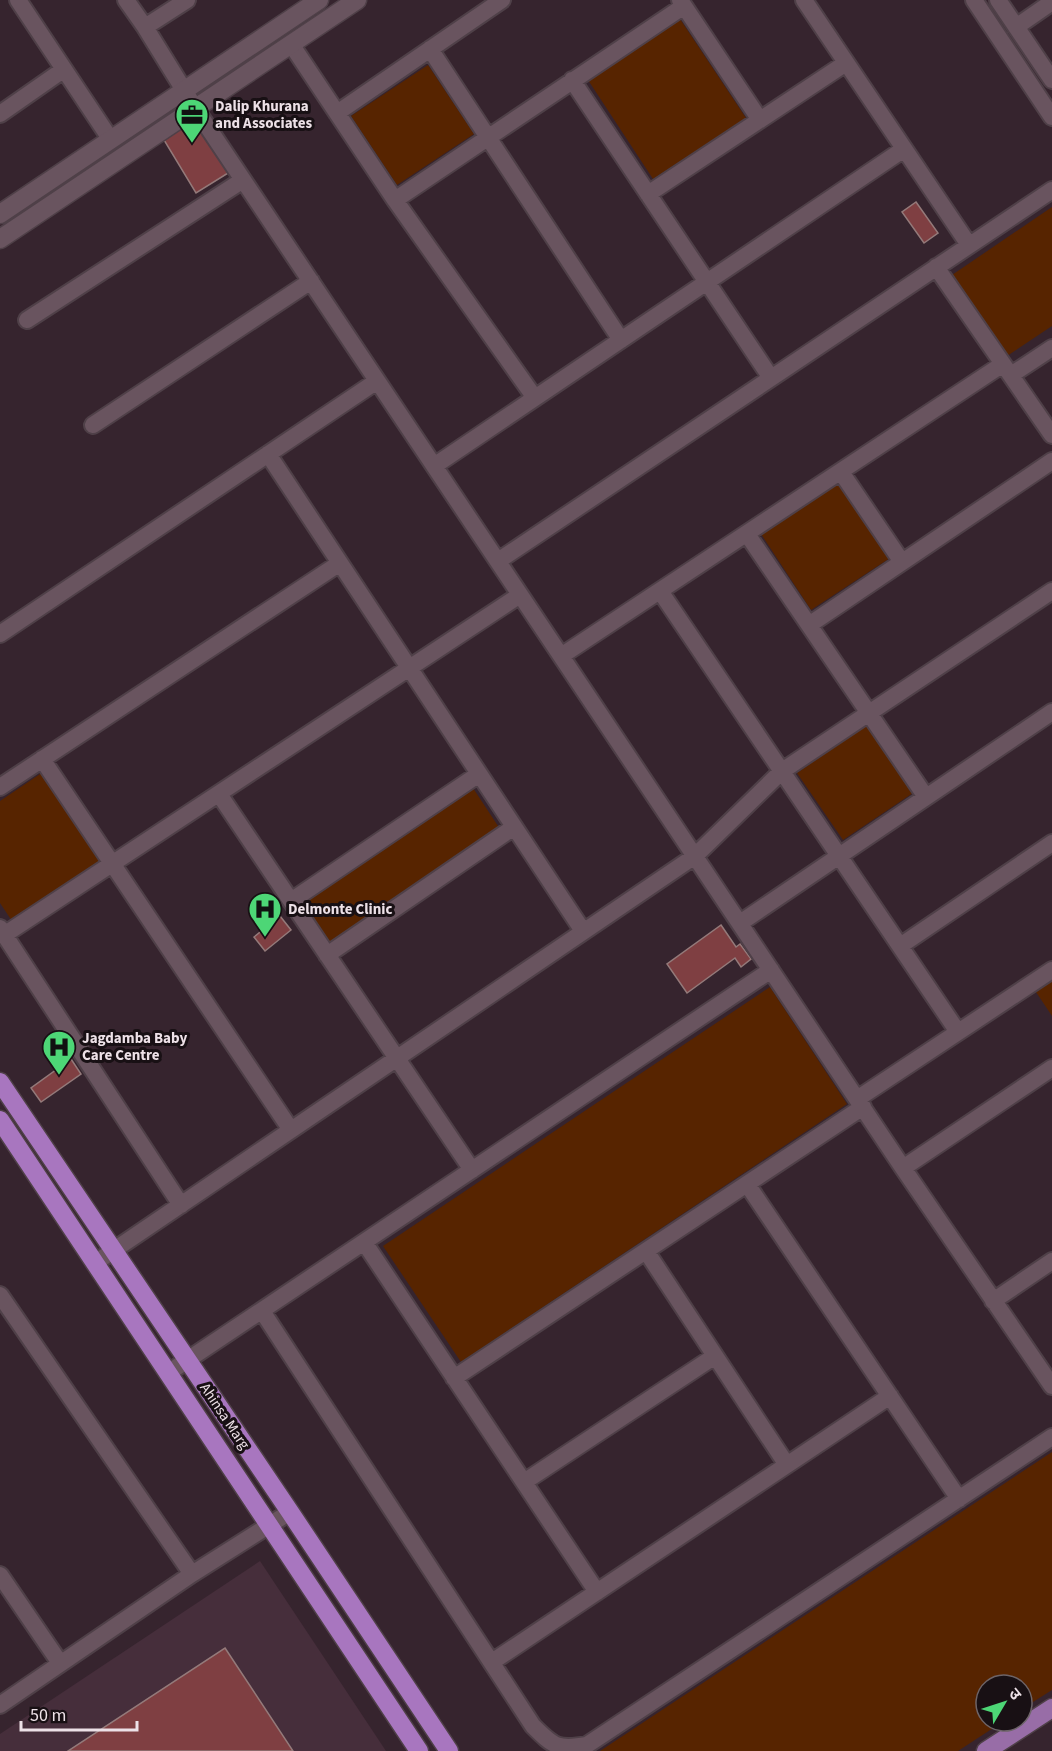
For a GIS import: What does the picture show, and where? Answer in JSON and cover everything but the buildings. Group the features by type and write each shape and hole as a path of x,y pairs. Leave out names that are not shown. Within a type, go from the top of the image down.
{"highway":[{"name":"Ahinsa Marg","path":"0,1082 448,1751"},
{"name":"Ahinsa Marg","path":"0,1120 419,1751"}],"main road":[{"path":"986,1751 1052,1707"}],"street":[{"path":"18,0 111,140"},
{"path":"126,0 195,108 694,856 1052,1386"},
{"path":"145,27 187,0"},
{"path":"0,214 319,0"},
{"path":"0,239 357,0"},
{"path":"337,113 502,0"},
{"path":"804,0 969,245"},
{"path":"974,0 1052,117"},
{"path":"998,0 1052,80"},
{"path":"1016,27 1052,2"},
{"path":"395,200 682,3 760,120"},
{"path":"291,44 395,200 535,398"},
{"path":"430,49 621,340"},
{"path":"648,194 846,63"},
{"path":"0,114 63,70"},
{"path":"572,80 771,378"},
{"path":"434,466 904,149"},
{"path":"27,320 243,180"},
{"path":"498,561 1052,190"},
{"path":"936,267 1052,435"},
{"path":"93,425 311,281"},
{"path":"561,656 841,472 1007,370 1052,348"},
{"path":"0,634 377,381"},
{"path":"268,454 584,931"},
{"path":"809,625 1052,461"},
{"path":"841,472 902,562"},
{"path":"747,534 926,797"},
{"path":"0,787 340,563"},
{"path":"660,591 958,1032"},
{"path":"95,1263 694,856 782,771 1052,591"},
{"path":"181,1205 2,931 112,864 520,595"},
{"path":"740,923 1052,712"},
{"path":"42,759 291,1130"},
{"path":"291,901 479,774"},
{"path":"219,794 472,1170"},
{"path":"327,955 514,827"},
{"path":"900,946 1052,843"},
{"path":"168,1374 771,970"},
{"path":"454,1377 747,1184 958,1032 1052,970"},
{"path":"903,1168 1052,1068"},
{"path":"747,1184 959,1498"},
{"path":"364,1242 597,1592"},
{"path":"646,1251 787,1464"},
{"path":"993,1300 1052,1261"},
{"path":"0,1295 6,1318 192,1575"},
{"path":"262,1311 533,1726 548,1741 566,1749 587,1745 1052,1437"},
{"path":"524,1482 715,1356"},
{"path":"492,1662 890,1396"},
{"path":"0,1705 192,1575 290,1512"},
{"path":"0,1575 60,1663"}],"shaded area":[{"path":"680,19 746,118 653,179 588,80"},
{"path":"428,65 474,134 397,185 351,116"},
{"path":"1052,207 1052,326 1007,356 952,275"},
{"path":"839,482 890,558 811,610 761,534"},
{"path":"867,725 913,793 843,840 797,773"},
{"path":"43,772 102,861 12,921 0,903 0,801"},
{"path":"473,788 500,829 328,945 301,904"},
{"path":"1052,981 1052,1016 1036,992"},
{"path":"770,987 847,1104 461,1362 383,1246"},
{"path":"1052,1452 1052,1690 1034,1701 1034,1673 974,1673 974,1733 986,1733 958,1751 600,1751"},
{"path":"260,1561 386,1751 0,1751 0,1734"}],"place":[{"name":"Dalip Khurana and Associates","path":"192,144"},
{"name":"Delmonte Clinic","path":"265,938"},
{"name":"Jagdamba Baby Care Centre","path":"59,1076"}]}
